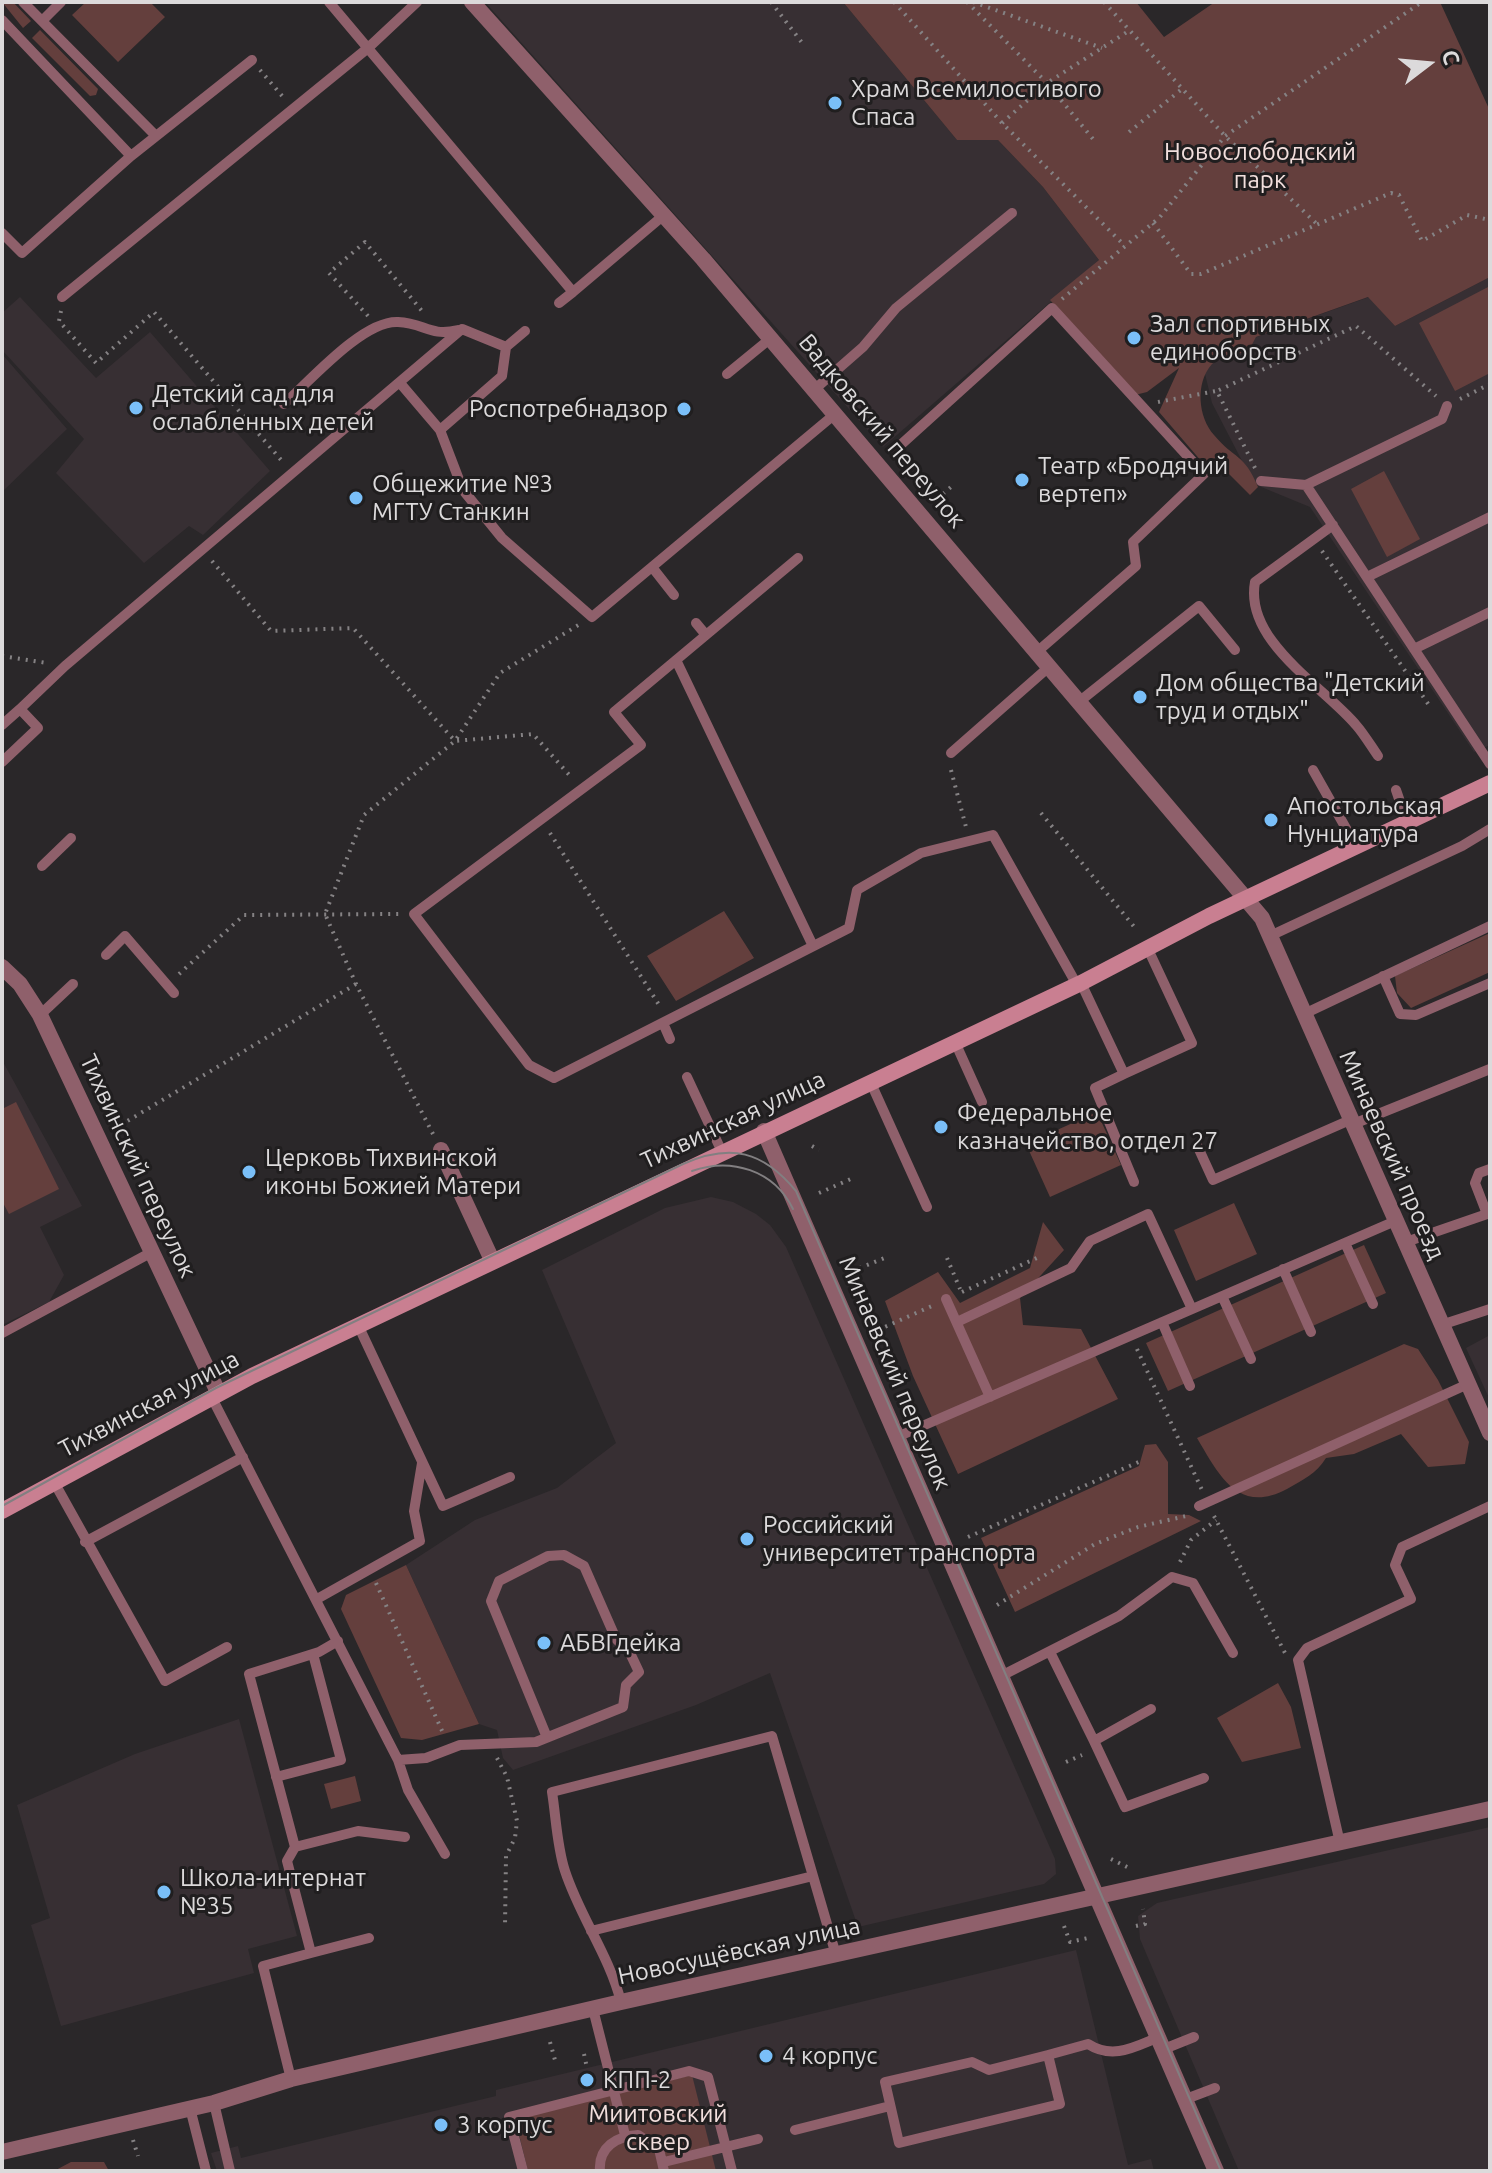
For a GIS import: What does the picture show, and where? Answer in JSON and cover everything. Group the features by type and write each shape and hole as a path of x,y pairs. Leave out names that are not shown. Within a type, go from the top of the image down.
{"street":[{"name":"Вадковский переулок","path":"472,2 771,338 1247,898"},
{"name":"Тихвинская улица","path":"2,1511 214,1394 1079,984 1247,898 1490,783"},
{"name":"Минаевский проезд","path":"1247,898 1270,936 1393,1222 1468,1384 1483,1399 1490,1433"},
{"name":"Тихвинский переулок","path":"2,967 20,984 40,1015 152,1252 214,1394"},
{"name":"Минаевский переулок","path":"764,1131 1216,2171"},
{"path":"440,1148 492,1260"},
{"name":"Новосущёвская улица","path":"2,2152 214,2103 291,2079 621,2002 1490,1809"}],"lane":[{"path":"23,2 156,136"},
{"path":"42,21 61,2"},
{"path":"329,2 573,292"},
{"path":"62,297 368,48 417,2"},
{"path":"2,20 131,156"},
{"path":"2,233 22,253 131,156 252,60"},
{"path":"815,389 863,347 896,308 1012,213"},
{"path":"559,303 664,215"},
{"path":"895,450 1052,308 1204,474 1133,542 1136,566 1038,651"},
{"path":"284,404 367,330 397,321 439,335 462,329 506,347"},
{"path":"2,725 65,666 462,329"},
{"path":"440,430 502,376 506,347 525,331"},
{"path":"727,374 771,338"},
{"path":"400,383 440,430 463,490 502,538 592,617 835,414"},
{"path":"1261,481 1306,485 1442,419 1447,406"},
{"path":"1306,485 1490,764"},
{"path":"1367,577 1490,517"},
{"path":"1333,525 1255,582 1252,601 1259,619 1296,671 1356,725 1378,756"},
{"path":"798,558 614,712 641,745 414,914 529,1065 554,1078 849,928 857,890 921,853 993,835 1079,984 1124,1074"},
{"path":"652,567 674,595"},
{"path":"1080,701 1199,606 1235,650"},
{"path":"1414,649 1490,612"},
{"path":"696,623 706,635"},
{"path":"676,660 813,946"},
{"path":"951,753 1050,666"},
{"path":"2,762 38,728 20,709"},
{"path":"1313,770 1356,846"},
{"path":"1396,790 1407,822"},
{"path":"1270,936 1462,846 1490,829"},
{"path":"42,866 71,838"},
{"path":"1304,1014 1490,926"},
{"path":"106,955 125,936 170,989"},
{"path":"1134,1182 1095,1088 1192,1043 1147,947"},
{"path":"1383,976 1400,1014 1416,1015 1490,983"},
{"path":"40,1015 73,984"},
{"path":"666,1022 670,1039"},
{"path":"955,1042 982,1102"},
{"path":"1197,1145 1213,1180 1490,1069"},
{"path":"687,1077 722,1152"},
{"path":"870,1081 927,1207"},
{"path":"1403,1243 1489,1214 1475,1183 1479,1173 1490,1169"},
{"path":"957,1322 1071,1268 1090,1241 1148,1214 1192,1309"},
{"path":"897,1437 1393,1222"},
{"path":"1345,1243 1373,1304"},
{"path":"2,1333 152,1252"},
{"path":"1283,1269 1311,1332"},
{"path":"1222,1296 1251,1359"},
{"path":"946,1299 990,1397"},
{"path":"1441,1325 1490,1309"},
{"path":"1162,1322 1190,1386"},
{"path":"358,1325 443,1506 510,1477"},
{"path":"1198,1510 1468,1384"},
{"path":"214,1394 398,1760 408,1790 445,1854"},
{"path":"85,1542 243,1457"},
{"path":"317,1599 420,1541 414,1511 422,1463"},
{"path":"54,1482 165,1681 227,1647"},
{"path":"1340,1843 1298,1660 1307,1648 1411,1599 1395,1565 1402,1547 1490,1506"},
{"path":"398,1760 426,1758 460,1745 519,1745 623,1707 626,1685 639,1672 630,1653 616,1639 584,1566 564,1555 548,1556 499,1581 491,1601 546,1735"},
{"path":"1001,1676 1119,1616 1172,1577 1193,1583 1233,1653"},
{"path":"311,1953 287,1861 295,1847 249,1674 313,1654 338,1641"},
{"path":"1050,1652 1125,1807 1204,1778"},
{"path":"276,1777 341,1760 313,1654"},
{"path":"1094,1741 1151,1709"},
{"path":"621,2002 612,1968 591,1931 564,1869 552,1792 772,1736 836,1955"},
{"path":"295,1847 358,1831 405,1837"},
{"path":"591,1931 813,1876"},
{"path":"291,2079 263,1966 369,1938"},
{"path":"593,2009 625,2135"},
{"path":"1048,2055 1060,2104 899,2143 885,2082 972,2062 989,2070 1088,2044 1101,2052 1122,2052 1194,2037"},
{"path":"523,2171 509,2117 689,2071 708,2077 732,2171"},
{"path":"1186,2099 1215,2088"},
{"path":"214,2103 230,2171"},
{"path":"795,2130 890,2106"},
{"path":"190,2108 206,2171"},
{"path":"600,2171 604,2151 613,2141 625,2135 650,2140 664,2166 758,2139"}],"path":[{"path":"771,2 803,44"},
{"path":"894,2 1002,123 1125,246"},
{"path":"970,2 1102,48"},
{"path":"970,2 1047,83 1093,139"},
{"path":"1104,2 1127,32 1225,136 1318,226"},
{"path":"1052,308 1153,223 1225,136 1422,2"},
{"path":"1002,123 1047,83 1127,32"},
{"path":"252,60 292,108"},
{"path":"1129,132 1182,89"},
{"path":"1153,223 1191,274 1201,274 1391,193 1399,195 1422,241 1467,215 1490,220"},
{"path":"367,330 368,317 329,273 365,242 412,297 439,335"},
{"path":"62,297 59,321 96,363 154,312 293,474"},
{"path":"1140,406 1217,391 1356,326 1447,406 1490,384"},
{"path":"1217,391 1261,481"},
{"path":"937,499 951,487"},
{"path":"1313,540 1432,709"},
{"path":"202,549 271,631 353,628 455,741"},
{"path":"440,1148 356,984 325,914 364,815 455,741 500,673 592,617"},
{"path":"2,656 65,666"},
{"path":"455,741 533,734 582,789"},
{"path":"951,753 948,758 969,841"},
{"path":"1041,813 1136,929"},
{"path":"541,819 666,1022"},
{"path":"170,989 244,915 414,914"},
{"path":"98,1139 356,984"},
{"path":"787,1089 793,1103"},
{"path":"812,1146 819,1150"},
{"path":"819,1193 853,1178"},
{"path":"852,1271 887,1257"},
{"path":"962,1292 1039,1257"},
{"path":"878,1330 906,1317"},
{"path":"968,1537 1141,1461"},
{"path":"997,1605 1095,1544 1138,1527 1198,1510"},
{"path":"1172,1577 1191,1540 1216,1520"},
{"path":"375,1581 443,1733"},
{"path":"492,1745 507,1777 517,1821 515,1838 506,1856 505,1926"},
{"path":"1111,1859 1131,1868 1132,1872"},
{"path":"1136,1926 1145,1924 1143,1909"},
{"path":"1064,1926 1070,1942 1088,1938"},
{"path":"550,2042 555,2060"},
{"path":"584,2054 587,2068"},
{"path":"133,2137 138,2156"}],"shaded area":[{"path":"485,2 843,2 957,140 998,140 1043,187 1099,260 883,447"},
{"path":"1490,277 1490,745 1474,752 1310,507 1254,484 1212,403 1201,357 1369,297 1395,326"},
{"name":"Детский сад для ослабленных детей","path":"20,297 96,378 150,332 270,471 203,535 189,526 144,563 56,473 84,439 2,350 2,313"},
{"path":"2,354 67,429 2,492"},
{"path":"2,1060 82,1206 40,1227 64,1275 49,1302 2,1325"},
{"name":"Российский университет транспорта","path":"711,1197 733,1202 756,1214 770,1225 786,1247 1055,1859 1056,1874 1044,1884 858,1927 770,1673 696,1705 513,1770 503,1758 497,1730 479,1724 406,1565 475,1520 557,1488 616,1443 542,1270 665,1208"},
{"path":"1490,1335 1490,1400 1466,1348"},
{"name":"Школа-интернат №35","path":"239,1719 297,1936 248,1949 254,1973 61,2026 31,1925 50,1918 17,1805 135,1754"},
{"path":"1490,1827 1490,2171 1239,2171 1140,1939 1138,1916 1157,1903"},
{"path":"1076,1950 1128,2165 1151,2159 1154,2171 217,2171 211,2153 238,2146 241,2158 496,2096 496,2090"}],"green space":[{"path":"2,2 13,2 31,21 23,28"},
{"path":"86,2 150,2 165,17 118,62 72,15"},
{"name":"Новослободский парк","path":"843,2 1136,2 1164,37 1215,2 1440,2 1490,111 1490,277 1395,326 1368,297 1256,337 1248,352 1224,357 1212,364 1201,390 1202,410 1214,435 1243,462 1253,476 1258,487 1250,495 1228,473 1202,462 1159,412 1179,368 1147,392 1135,395 1050,300 1099,260 1043,187 998,140 957,140"},
{"path":"40,30 98,89 96,95 90,96 32,38"},
{"path":"1490,286 1490,373 1455,391 1419,323"},
{"path":"1384,471 1420,539 1387,557 1351,489"},
{"path":"724,911 754,958 676,1001 647,956"},
{"path":"1490,933 1490,972 1411,1008 1397,993 1395,976"},
{"path":"16,1102 59,1189 9,1214 2,1201 2,1109"},
{"path":"1097,1112 1121,1165 1050,1197 1026,1144"},
{"path":"1234,1203 1257,1254 1196,1281 1174,1230"},
{"path":"1043,1222 1064,1250 1020,1298 1023,1325 1081,1329 1118,1399 958,1474 913,1376 885,1301 938,1272 960,1303 1030,1268"},
{"path":"1364,1245 1386,1293 1168,1391 1146,1343"},
{"path":"1404,1344 1418,1349 1438,1380 1469,1442 1465,1464 1428,1467 1401,1434 1354,1454 1326,1458 1314,1472 1287,1489 1270,1496 1255,1497 1243,1494 1222,1477 1197,1438"},
{"path":"1156,1444 1168,1462 1168,1514 1189,1515 1201,1521 1015,1612 981,1538 1139,1466 1145,1445"},
{"path":"406,1565 479,1724 422,1740 401,1738 341,1609 346,1595"},
{"path":"1278,1683 1291,1707 1301,1748 1242,1762 1217,1718"},
{"path":"355,1776 361,1801 331,1809 324,1784"},
{"name":"Миитовский сквер","path":"692,2075 716,2171 528,2171 515,2118"},
{"path":"71,2162 104,2162 109,2171 54,2171"}],"tram line":[{"path":"2,1506 216,1388 683,1164 716,1154 731,1153 758,1159 784,1177 796,1191 1221,2171"},
{"path":"692,1171 722,1166 750,1170 775,1185 793,1209"}],"place":[{"name":"Храм Всемилостивого Спаса","path":"835,103"},
{"name":"Зал спортивных единоборств","path":"1134,338"},
{"name":"Детский сад для ослабленных детей","path":"136,408"},
{"name":"Роспотребнадзор","path":"684,409"},
{"name":"Театр «Бродячий вертеп»","path":"1022,480"},
{"name":"Общежитие №3 МГТУ Станкин","path":"356,498"},
{"name":"Дом общества \"Детский труд и отдых\"","path":"1140,697"},
{"name":"Апостольская Нунциатура","path":"1271,820"},
{"name":"Федеральное казначейство, отдел 27","path":"941,1127"},
{"name":"Церковь Тихвинской иконы Божией Матери","path":"249,1172"},
{"name":"Российский университет транспорта","path":"747,1539"},
{"name":"АБВГдейка","path":"544,1643"},
{"name":"Школа-интернат №35","path":"164,1892"},
{"name":"4 корпус","path":"766,2056"},
{"name":"КПП-2","path":"587,2080"},
{"name":"3 корпус","path":"441,2125"}]}
